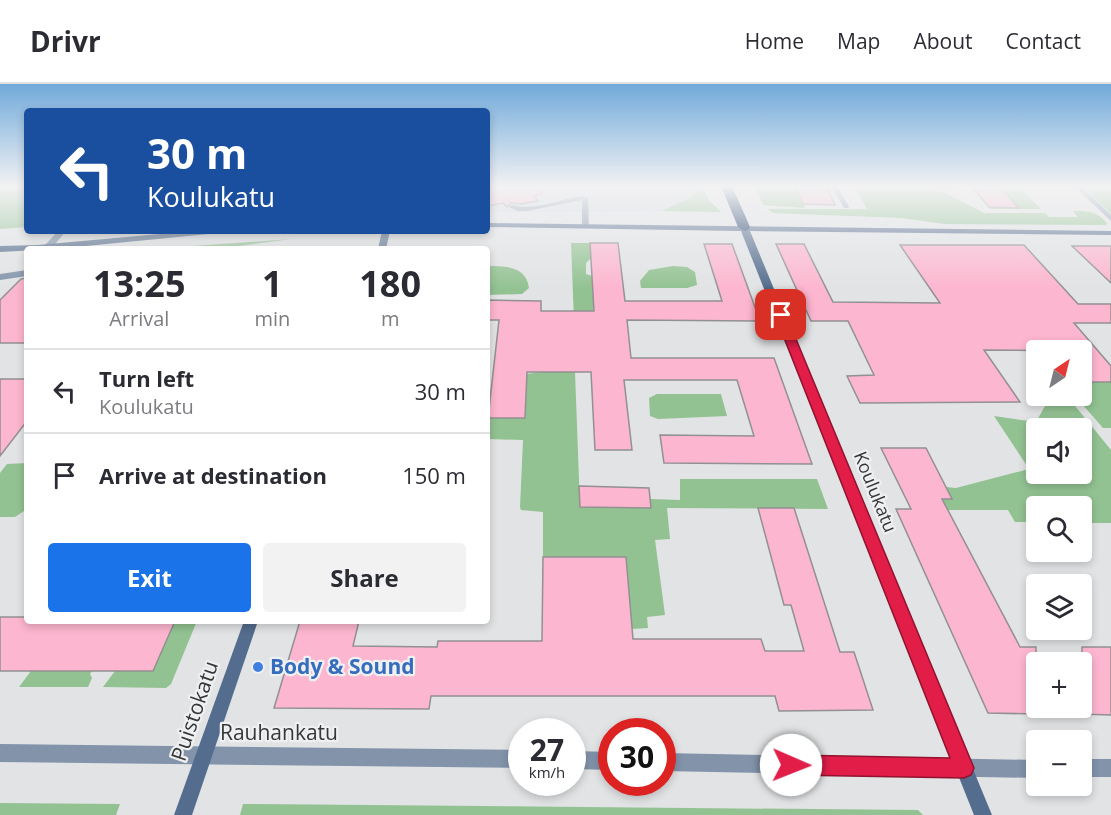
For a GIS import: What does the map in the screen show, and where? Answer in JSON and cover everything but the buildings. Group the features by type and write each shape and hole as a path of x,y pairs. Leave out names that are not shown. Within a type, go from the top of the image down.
{"highway":[{"name":"Koulukatu","path":"741,220 744,227"}],"main road":[{"path":"490,225 1111,233"},
{"name":"Koulukatu","path":"744,227 983,815"},
{"path":"59,246 187,234"},
{"path":"0,251 24,249"},
{"path":"0,251 24,249"},
{"name":"Puistokatu","path":"183,815 250,624"}],"street":[{"path":"49,246 59,234"},
{"path":"0,277 24,273"},
{"name":"Rauhankatu","path":"0,753 251,754 508,759"},
{"path":"676,762 1026,769"},
{"path":"1092,768 1111,768"}],"lane":[{"path":"586,220 586,226"}],"green space":[{"path":"0,220 24,220 24,227 0,229"},
{"path":"916,220 1104,220 1107,223 1106,225 945,224"},
{"path":"291,239 239,246 193,246"},
{"path":"571,243 590,243 591,258 586,263 586,274 592,276 594,320 574,320"},
{"path":"490,266 508,267 524,275 529,288 522,294 490,295"},
{"path":"673,266 687,267 695,272 697,285 687,288 641,288 640,281 649,270"},
{"path":"575,372 580,507 650,508 650,499 680,500 680,479 817,479 828,509 667,508 670,539 655,540 665,615 647,617 648,628 632,629 625,557 543,557 543,512 521,510 520,507 523,440 490,439 490,418 525,418 527,374"},
{"path":"1092,382 1111,382 1111,428 1103,428 1084,406 1092,406"},
{"path":"657,394 721,394 727,416 658,419 650,416 649,398"},
{"path":"1045,406 1075,406 1085,418 1038,418"},
{"path":"994,416 1026,421 1026,464"},
{"path":"1092,427 1111,450 1111,523 1092,523 1092,496 1026,496 1026,522 1015,522 1008,510 948,510 942,499 952,499 946,487 956,488 1026,470 1026,484 1092,484"},
{"path":"24,463 24,511 15,517 0,517 0,473 7,464"},
{"path":"174,624 196,624 171,684 166,688 103,687 115,671 152,671"},
{"path":"31,671 92,671 90,674 92,678 88,687 19,687"},
{"path":"0,803 120,804 116,815 0,815"},
{"path":"243,804 918,810 923,815 240,815"}],"place":[{"name":"Body & Sound","path":"258,667"}],"route":[{"path":"781,315 964,768 791,765"}]}
